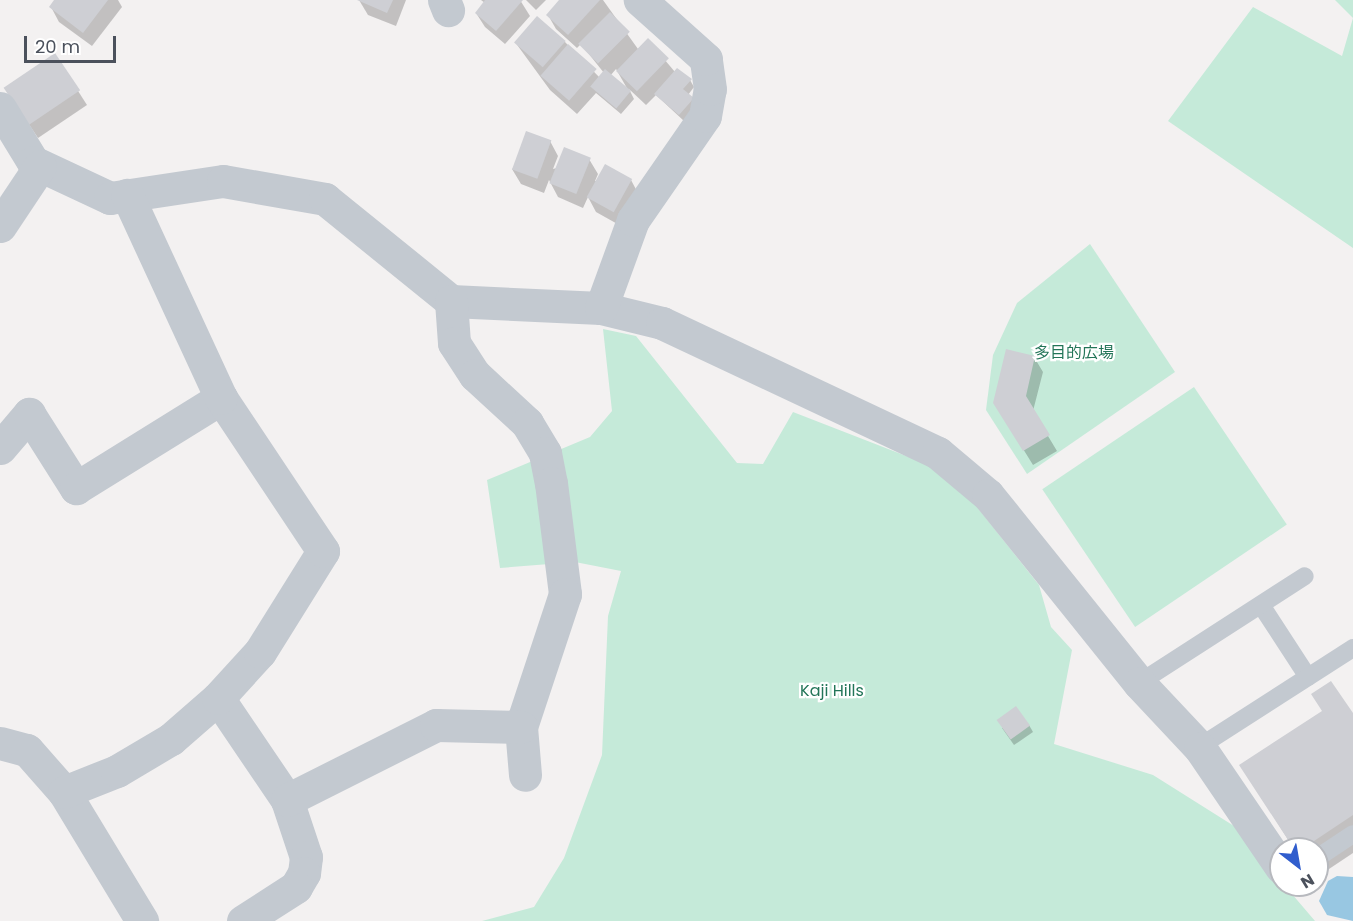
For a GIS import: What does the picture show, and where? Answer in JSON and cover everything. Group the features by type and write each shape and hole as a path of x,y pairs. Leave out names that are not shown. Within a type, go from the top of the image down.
{"street":[{"path":"601,308 633,220 705,116 710,89 706,59 640,0"},
{"path":"0,108 33,162 110,198 223,182 326,199 451,301 601,308 662,323 938,453 957,466 988,495 1139,683 1199,747 1269,849"},
{"path":"0,226 40,166"},
{"path":"64,792 117,771 171,739 218,698 260,652 323,551 220,398 127,195"},
{"path":"451,301 454,343 475,375 527,423 545,453 551,483 565,594 521,727 525,775"},
{"path":"0,448 29,414 76,488 220,398"},
{"path":"218,698 287,800 306,857 304,873 296,887 243,921"},
{"path":"287,800 436,725 521,727"},
{"path":"0,743 27,750 64,792 142,921"}],"lane":[{"path":"1139,683 1305,576"},
{"path":"1261,605 1308,677"},
{"path":"1199,747 1353,648"},
{"path":"1329,850 1353,834"}],"green space":[{"path":"1335,0 1353,0 1353,18"},
{"path":"1253,7 1342,56 1353,18 1353,248 1168,121"},
{"name":"多目的広場","path":"1090,244 1175,372 1027,474 986,410 993,355 1017,303"},
{"name":"Kaji Hills","path":"603,329 636,336 737,463 763,464 793,412 950,473 1039,585 1051,627 1072,650 1054,744 1153,775 1234,826 1269,867 1269,897 1295,897 1315,921 482,921 534,907 564,858 602,755 608,616 621,571 575,562 500,568 487,480 590,437 612,411"},
{"path":"1194,387 1287,525 1135,627 1042,489"}],"water":[{"path":"1337,876 1353,877 1353,921 1327,915 1319,901 1321,897 1329,897 1329,880"}],"building":[{"path":"54,0 108,0 83,33 49,7"},
{"path":"357,0 393,0 387,13"},
{"path":"485,0 523,0 496,31 475,13"},
{"path":"559,0 600,0 568,35 546,15"},
{"path":"610,12 630,32 598,64 578,44"},
{"path":"537,16 566,41 543,67 514,42"},
{"path":"648,38 669,58 637,91 616,71"},
{"path":"568,44 597,69 569,101 540,76"},
{"path":"55,53 80,90 29,125 4,88"},
{"path":"677,68 692,79 683,89 694,98 679,115 654,94"},
{"path":"605,69 631,91 616,108 590,87"},
{"path":"526,131 551,140 537,179 512,170"},
{"path":"564,147 591,158 576,194 549,183"},
{"path":"605,164 632,179 614,212 587,197"},
{"path":"1006,349 1035,356 1026,396 1050,435 1023,451 993,403"},
{"path":"1331,681 1353,713 1353,815 1320,837 1286,837 1239,765 1322,711 1311,694"},
{"path":"1016,706 1030,725 1011,740 997,720"}]}
